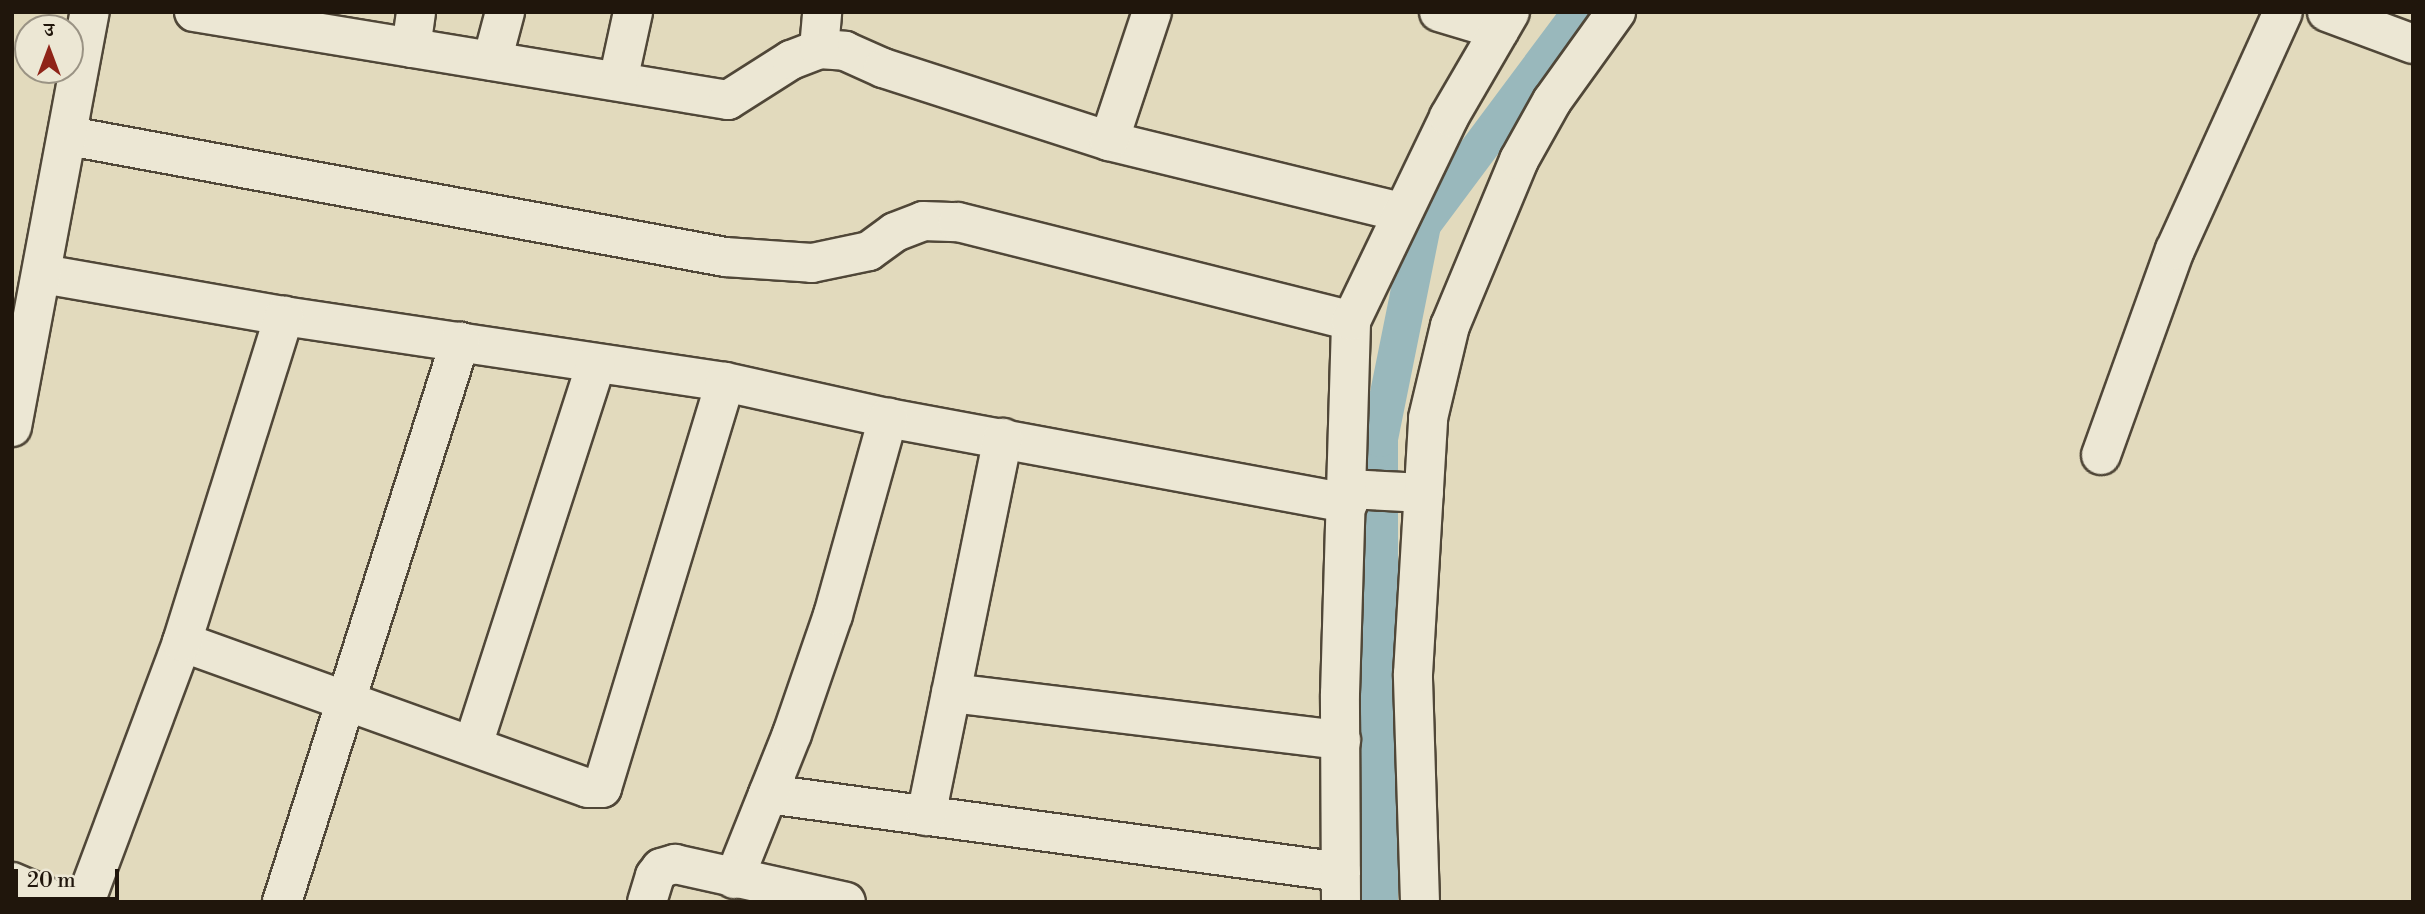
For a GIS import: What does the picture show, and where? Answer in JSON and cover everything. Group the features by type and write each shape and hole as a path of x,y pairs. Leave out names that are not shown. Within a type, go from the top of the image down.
{"street":[{"path":"12,427 69,136 90,12"},
{"path":"194,12 414,30 492,61 728,100 791,60 820,30 845,51 883,68 1109,141 1400,212"},
{"path":"492,61 505,12"},
{"path":"618,81 632,12"},
{"path":"1109,141 1153,12"},
{"path":"1420,902 1413,674 1377,494 1351,321 1400,212 1504,21 1439,12"},
{"path":"768,794 926,816 1341,887 1341,740 1377,494 1431,405 1450,326 1483,237 1552,101 1616,12"},
{"path":"2101,455 2175,250 2283,12"},
{"path":"2327,12 2413,44"},
{"path":"69,136 724,257 812,263 869,251 895,232 923,221 958,222 1351,321"},
{"path":"43,274 284,316 596,365 724,382 888,418 1003,438 1377,494"},
{"path":"85,902 182,642 284,316"},
{"path":"282,902 344,699 460,342"},
{"path":"474,745 596,365"},
{"path":"182,642 588,788 602,788 607,782 724,382"},
{"path":"734,879 768,794 832,615 888,418"},
{"path":"926,816 1003,438"},
{"path":"951,693 1341,740"},
{"path":"646,902 655,876 667,866 846,902"},
{"path":"12,882 59,902"}],"waterway":[{"path":"1379,902 1379,438 1422,224 1580,12"}]}
